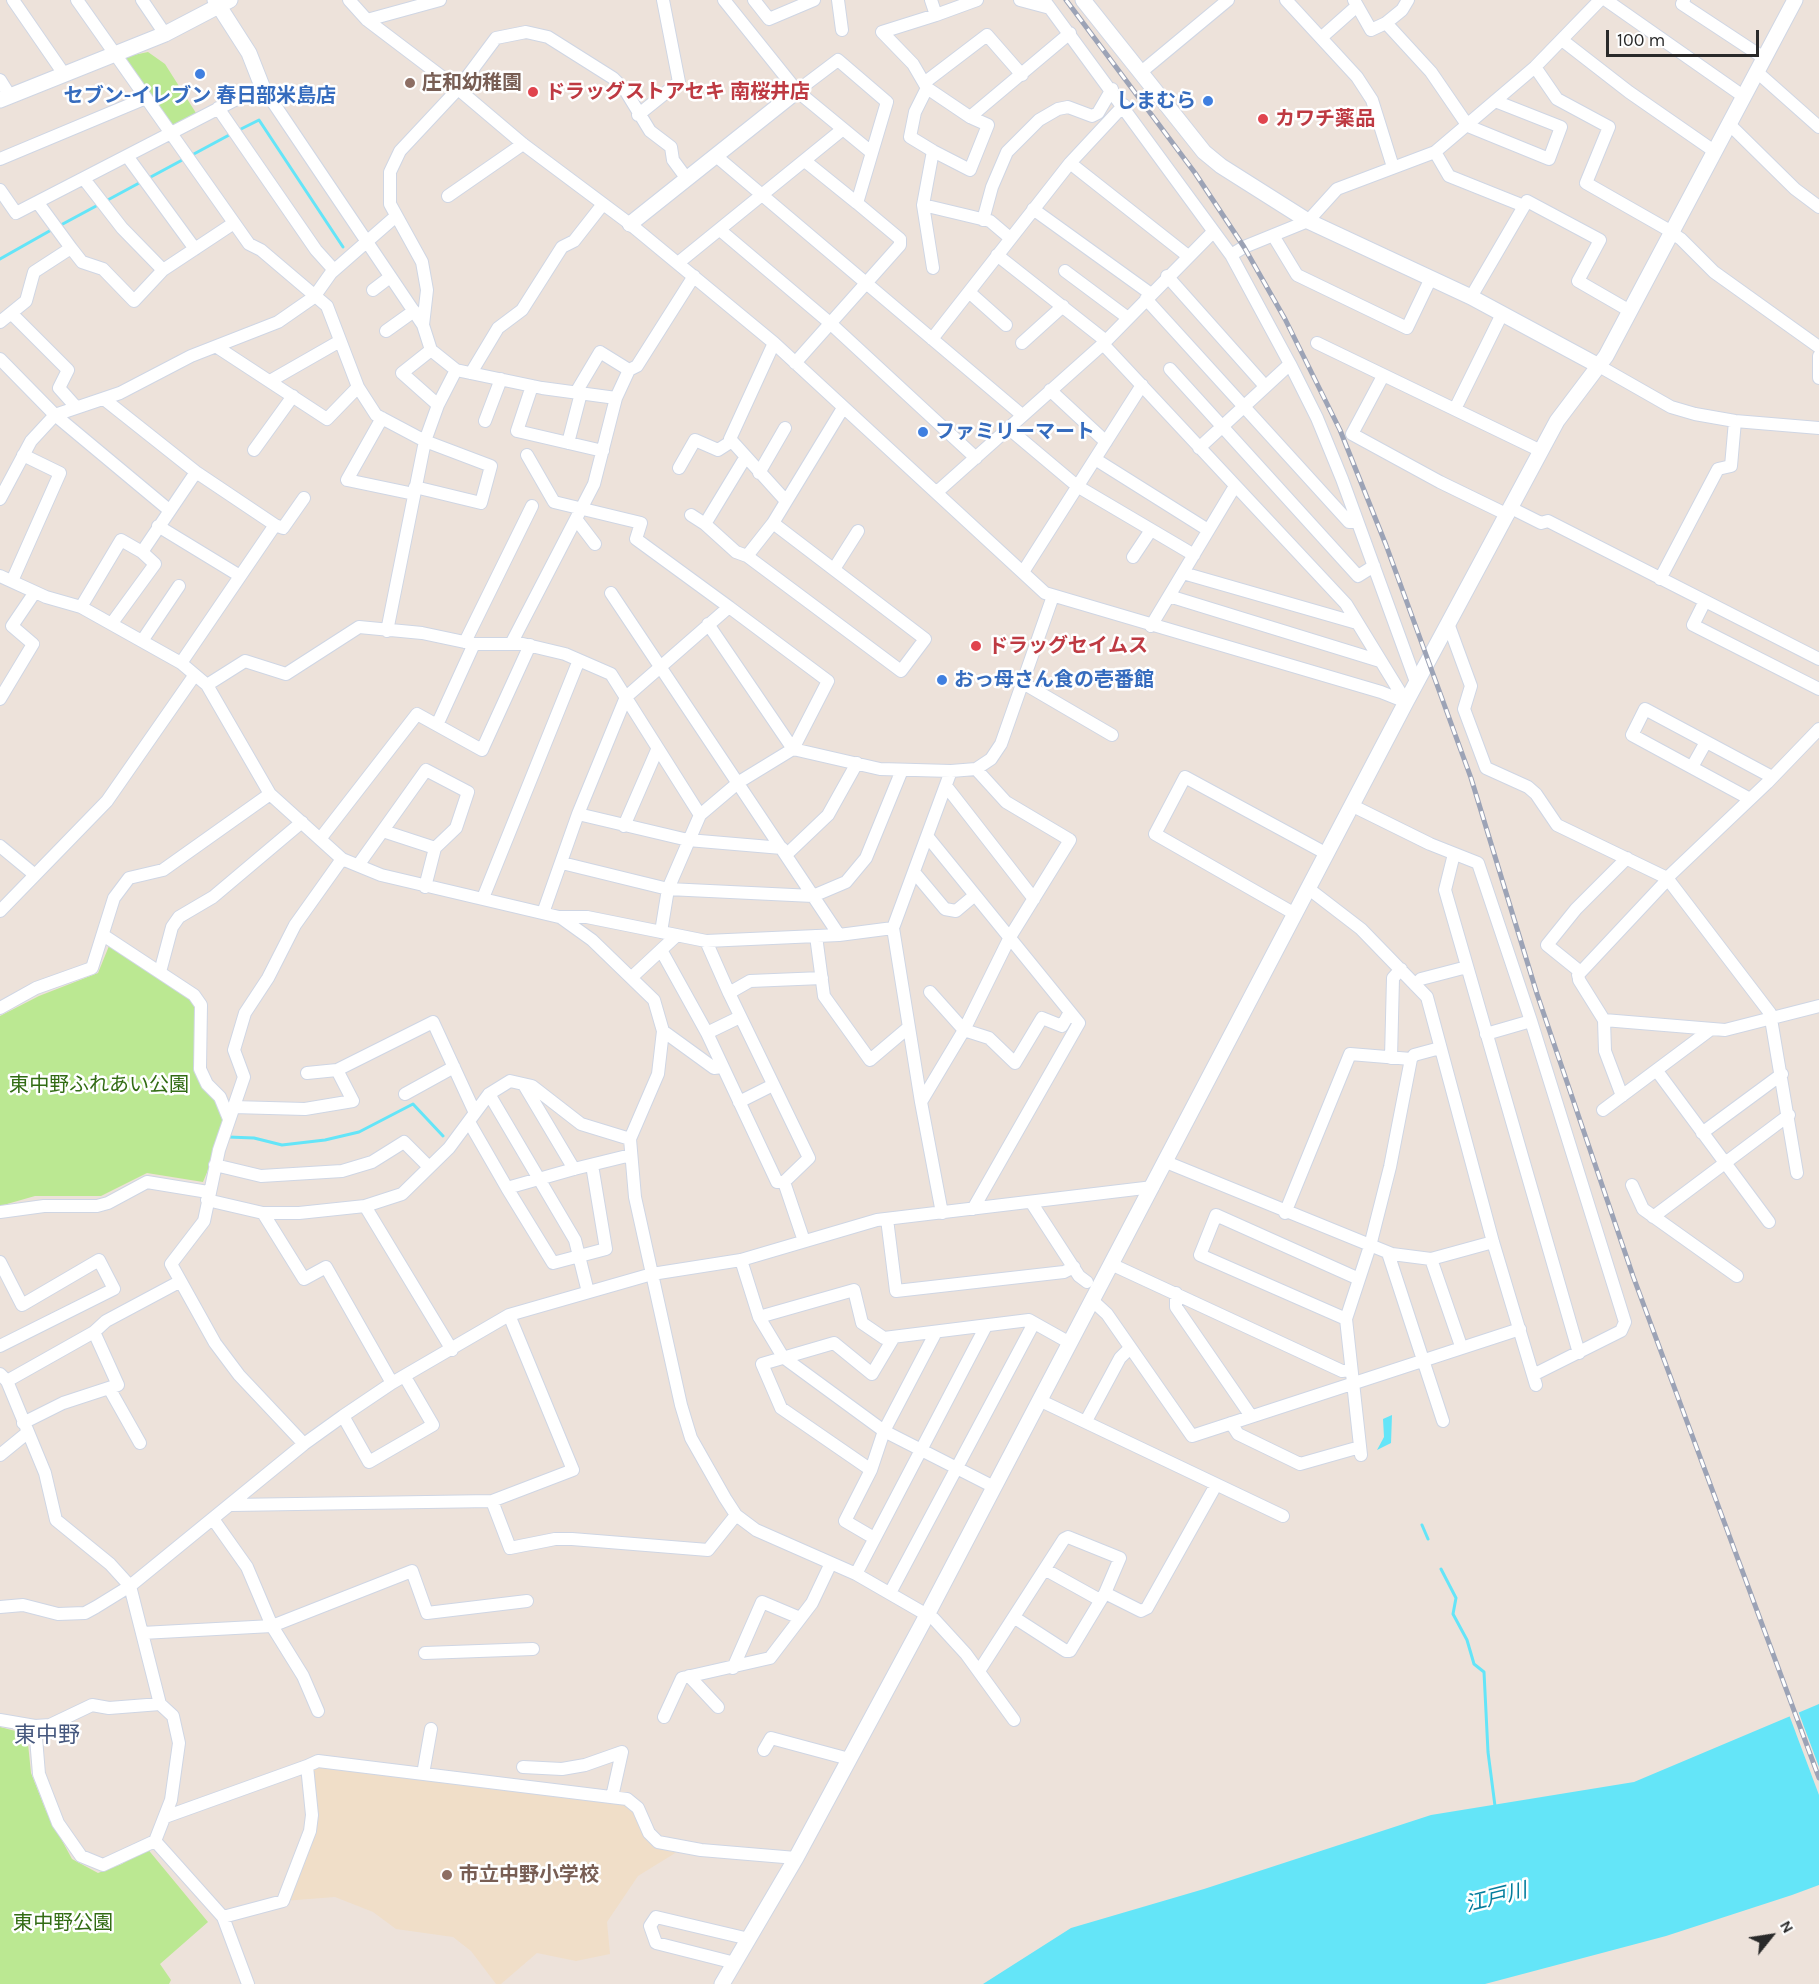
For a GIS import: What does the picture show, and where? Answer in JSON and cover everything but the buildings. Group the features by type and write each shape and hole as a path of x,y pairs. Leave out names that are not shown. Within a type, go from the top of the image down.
{"street":[{"path":"13,0 64,74"},
{"path":"77,0 249,244 261,250 327,306 358,387 376,415 382,418 425,441 491,466 482,503 347,480 382,418"},
{"path":"142,0 165,34"},
{"path":"349,0 367,20 459,89 523,144 630,224 774,343 1044,593 1381,692 1406,702"},
{"path":"367,20 440,0"},
{"path":"638,115 680,82 663,0"},
{"path":"724,0 798,92 871,152"},
{"path":"754,0 769,19 808,1"},
{"path":"838,0 842,30"},
{"path":"931,0 936,15"},
{"path":"977,0 882,32 912,64 925,85 970,117 988,125 970,170 910,136 915,112 925,85 987,35 1022,75"},
{"path":"1020,0 1047,4 1124,105 1212,233 1231,255 1317,418 1358,522 1416,682"},
{"path":"1083,0 1204,152 1221,166 1308,220 1472,297 1671,407 1736,421 1819,428"},
{"path":"1140,73 1228,0"},
{"path":"1286,0 1357,77 1372,100 1393,167"},
{"path":"1322,37 1356,3 1371,30 1386,23 1402,10 1408,0"},
{"path":"1231,255 1244,247 1274,237 1308,220 1337,189 1435,152 1535,68 1600,0"},
{"path":"1606,0 1743,96"},
{"path":"1684,0 1682,4 1760,65 1819,127"},
{"path":"723,1984 796,1858 927,1615 1039,1400 1094,1302 1416,682 1449,626 1566,406 1599,366 1630,311 1796,0"},
{"path":"0,80 5,98 165,34 222,3 249,53 262,86 423,325 431,350 456,370 532,386 616,398"},
{"path":"1386,23 1431,72 1468,126 1549,159 1561,127 1496,101"},
{"path":"423,325 427,290 422,262 395,217 390,204 388,184 390,172 400,151 459,89 496,38 526,32 548,37 613,78 625,90 638,115 650,131 671,147 673,160 687,179"},
{"path":"970,117 1070,33"},
{"path":"1562,40 1629,92 1714,151"},
{"path":"630,224 838,60 887,102 857,203"},
{"path":"1535,68 1557,99 1609,127 1586,183 1681,239 1714,272 1819,347"},
{"path":"0,190 16,213 262,86"},
{"path":"983,220 992,187 1007,152 1039,120 1058,109 1068,108 1092,116 1098,113 1112,89"},
{"path":"0,159 146,98"},
{"path":"932,339 1070,163 1124,105"},
{"path":"218,108 316,250 334,270"},
{"path":"1729,124 1795,189 1819,207"},
{"path":"678,263 843,129"},
{"path":"448,196 523,144"},
{"path":"933,151 923,205 933,268"},
{"path":"1435,152 1449,176 1524,206"},
{"path":"127,156 195,249"},
{"path":"716,156 1022,415"},
{"path":"795,363 900,245 900,239 805,160"},
{"path":"1070,163 1188,256"},
{"path":"84,179 122,228 163,270"},
{"path":"1472,297 1527,201 1600,240 1578,281 1630,311"},
{"path":"38,203 82,262 103,268 134,301 163,270 234,223"},
{"path":"471,373 498,328 522,310 562,247 574,241 603,204"},
{"path":"923,205 990,221 1010,238"},
{"path":"1033,209 1149,297 1349,522 1358,522"},
{"path":"0,499 31,441 55,415 104,399 217,347 278,322 314,297 334,270 395,217"},
{"path":"720,230 830,323 976,458"},
{"path":"937,492 1105,342 1167,276 1212,233"},
{"path":"1274,237 1297,275 1407,328 1431,278"},
{"path":"0,322 26,301 34,272 71,248"},
{"path":"997,255 1105,342 1199,448 1346,604 1406,702"},
{"path":"1065,271 1128,318"},
{"path":"511,644 594,484 616,398 629,370 637,366 694,276"},
{"path":"1167,276 1265,386"},
{"path":"373,290 390,277"},
{"path":"969,292 1006,325"},
{"path":"1022,343 1063,306"},
{"path":"386,331 414,311"},
{"path":"11,313 68,370 59,388 76,407"},
{"path":"1455,409 1502,314"},
{"path":"270,381 340,341"},
{"path":"774,343 730,439 786,501"},
{"path":"1317,343 1541,451"},
{"path":"217,347 327,418 358,387"},
{"path":"431,350 402,373 438,405"},
{"path":"568,443 581,393 579,389 600,351 629,370"},
{"path":"1819,356 1819,378"},
{"path":"0,359 55,415 169,510"},
{"path":"1199,448 1290,363"},
{"path":"1170,369 1358,576 1374,566"},
{"path":"387,631 425,441 438,405 456,370"},
{"path":"1383,376 1352,434 1440,482 1541,523 1548,521 1704,603 1819,659"},
{"path":"485,421 501,379"},
{"path":"1023,572 1142,385"},
{"path":"532,386 517,431 603,451"},
{"path":"1050,390 1106,442"},
{"path":"254,450 293,396"},
{"path":"104,399 196,472 275,525 283,528 304,498"},
{"path":"747,556 773,523 843,408"},
{"path":"1660,579 1718,469 1731,466 1736,421"},
{"path":"759,473 785,428"},
{"path":"1008,428 1077,486 1194,555"},
{"path":"679,468 695,440 718,450 732,441"},
{"path":"527,454 554,502 579,513 641,523 636,539 828,681 793,748 739,782 700,815 668,889 661,932"},
{"path":"23,455 60,473 6,579 34,592 81,607 181,663 207,685 270,794 342,859 381,875 424,887 483,898 559,917 587,917 706,941 839,935 893,928"},
{"path":"705,524 745,458"},
{"path":"1095,459 1208,530"},
{"path":"142,552 196,472"},
{"path":"1151,626 1235,486"},
{"path":"436,724 532,506"},
{"path":"579,513 595,544"},
{"path":"690,515 705,524 736,552 747,556 901,671 925,639 773,523"},
{"path":"181,663 275,525"},
{"path":"158,526 240,576"},
{"path":"1133,556 1151,530"},
{"path":"834,570 858,531"},
{"path":"81,607 121,540 142,552 155,564 112,623"},
{"path":"1183,573 1357,623"},
{"path":"142,641 179,586"},
{"path":"0,699 33,644 12,626 34,592"},
{"path":"611,593 839,935"},
{"path":"708,624 793,748 857,763 902,770 976,769 991,759 1001,744 1053,596"},
{"path":"1169,596 1380,661"},
{"path":"1704,603 1693,625 1819,689"},
{"path":"543,913 578,814 626,697 729,607"},
{"path":"1449,626 1471,686 1464,710 1486,768 1528,787 1536,794 1557,825 1668,878 1770,1013 1797,1173"},
{"path":"207,685 245,661 286,674 359,627 422,633 470,643 530,645 579,660 611,675 700,815"},
{"path":"320,839 417,714 482,750 530,645"},
{"path":"483,898 579,660"},
{"path":"0,911 107,801 194,676"},
{"path":"1023,683 1112,735"},
{"path":"1750,799 1632,735 1645,709 1772,777"},
{"path":"1578,975 1668,878 1819,729"},
{"path":"1692,767 1706,742"},
{"path":"624,825 657,750"},
{"path":"578,814 688,840 784,851 828,815 857,763"},
{"path":"921,1102 964,1030 1010,938 1070,840 1006,802 976,769"},
{"path":"358,864 426,770 468,792 456,828 435,848 424,887"},
{"path":"562,863 668,889 813,896 846,882 866,858 902,770"},
{"path":"942,1213 921,1102 893,928 951,771"},
{"path":"1295,914 1155,834 1185,777 1327,854"},
{"path":"946,786 1034,899"},
{"path":"0,1008 36,988 92,968 114,898 129,878 163,870 270,794"},
{"path":"1309,889 1361,929 1426,997 1493,1242 1535,1380 1620,1331 1625,1322 1531,1021 1478,863 1353,806"},
{"path":"160,972 172,927 179,917 213,897 302,822"},
{"path":"383,831 435,848"},
{"path":"927,836 1079,1023 974,1209"},
{"path":"0,846 35,875"},
{"path":"1454,854 1445,890 1579,1353"},
{"path":"1622,1096 1605,1051 1604,1020 1578,975 1578,970 1547,945 1576,909 1627,858"},
{"path":"304,1444 239,1375 215,1343 171,1264 204,1221 215,1165 244,1077 234,1050 245,1013 268,978 295,925 342,859"},
{"path":"914,872 945,909 956,911 975,895"},
{"path":"559,917 592,940 654,1000 663,1031 658,1074 630,1139 631,1155 635,1197 691,1438 736,1515 764,1534 856,1574 927,1615 942,1628 979,1671 1014,1720"},
{"path":"103,935 194,995 201,1005 200,1069 207,1084 231,1113"},
{"path":"632,977 676,936"},
{"path":"816,936 824,996 870,1060 909,1027"},
{"path":"661,950 707,1032 777,1182 784,1182 810,1158 740,1017 706,941"},
{"path":"1415,985 1421,979 1467,967"},
{"path":"1391,1058 1393,978 1401,969"},
{"path":"729,993 750,981 822,978"},
{"path":"930,992 964,1030 990,1038 1015,1063 1042,1018 1062,1026 1070,1012"},
{"path":"1604,1020 1725,1030 1772,1020 1819,1006"},
{"path":"707,1032 740,1017"},
{"path":"1486,1034 1531,1021"},
{"path":"307,1073 337,1070 433,1022 454,1067 472,1118 507,1188 553,1263 606,1249 592,1165"},
{"path":"1603,1110 1710,1030"},
{"path":"663,1031 714,1068 722,1067"},
{"path":"1231,1423 1238,1434 1300,1464 1361,1451 1346,1319 1370,1246 1399,1129 1411,1059 1414,1054 1440,1048"},
{"path":"1285,1213 1350,1054 1411,1059"},
{"path":"405,1094 454,1067"},
{"path":"231,1113 305,1109 353,1101 337,1070"},
{"path":"1657,1071 1769,1222"},
{"path":"1702,1133 1782,1074"},
{"path":"0,1212 44,1206 97,1206 147,1182 208,1196 263,1213 365,1206 402,1194 449,1148 489,1094 510,1081 532,1086 581,1124 630,1139"},
{"path":"524,1084 574,1169"},
{"path":"739,1102 774,1085"},
{"path":"489,1094 575,1239 588,1292"},
{"path":"1653,1217 1789,1115"},
{"path":"215,1165 261,1176 332,1172 372,1162 404,1142 429,1167"},
{"path":"507,1188 631,1155"},
{"path":"1166,1162 1285,1213 1388,1253 1431,1259 1493,1242"},
{"path":"784,1182 804,1241"},
{"path":"1632,1185 1643,1209 1737,1276"},
{"path":"0,1607 23,1605 58,1614 85,1613 130,1586 304,1444 343,1416 392,1383 509,1315 652,1274 741,1260 886,1219 1153,1187"},
{"path":"1031,1202 1074,1267 1087,1282"},
{"path":"365,1206 452,1350"},
{"path":"263,1213 304,1279 326,1266 392,1383"},
{"path":"1346,1319 1200,1255 1216,1215 1359,1279"},
{"path":"886,1219 896,1291 1064,1272 1074,1267"},
{"path":"1388,1253 1443,1421"},
{"path":"1431,1259 1461,1347"},
{"path":"0,1262 22,1305 99,1260 114,1289 0,1346"},
{"path":"741,1260 759,1317 783,1357 884,1431 994,1487"},
{"path":"1113,1265 1351,1377"},
{"path":"35,1726 39,1774 58,1822 81,1856 103,1865 155,1841 171,1800 179,1743 173,1716 160,1704 130,1586 110,1564 56,1520 45,1473 3,1378 94,1332 105,1321 179,1282"},
{"path":"759,1317 854,1290 862,1323 884,1338 1029,1320 1070,1343"},
{"path":"1176,1293 1176,1307 1251,1416"},
{"path":"1094,1302 1107,1314 1188,1434 1197,1435 1351,1377 1520,1329"},
{"path":"231,1505 492,1501 573,1470 509,1315"},
{"path":"890,1593 1034,1323"},
{"path":"856,1574 986,1326"},
{"path":"0,1455 25,1428 63,1403 118,1385 94,1332"},
{"path":"874,1538 845,1521 871,1470 884,1431 936,1332"},
{"path":"871,1470 781,1408 762,1364 834,1343 872,1374 894,1337"},
{"path":"1086,1421 1120,1358 1131,1348"},
{"path":"343,1416 369,1462 434,1425 405,1377"},
{"path":"110,1388 140,1443"},
{"path":"1039,1400 1283,1516"},
{"path":"1046,1570 1141,1611 1147,1608 1216,1485"},
{"path":"492,1501 510,1548 555,1539 572,1539 708,1550 736,1515"},
{"path":"213,1519 247,1567 272,1626 303,1676 318,1711"},
{"path":"979,1671 1064,1539 1071,1539 1120,1558 1103,1596 1070,1651 1066,1651 1015,1618"},
{"path":"664,1718 682,1678 770,1658 812,1603 831,1563"},
{"path":"142,1633 272,1626 412,1571 427,1613 527,1601"},
{"path":"733,1668 762,1602 800,1618"},
{"path":"425,1653 532,1649"},
{"path":"689,1676 718,1707"},
{"path":"0,1720 35,1726 50,1725 92,1705 109,1708 160,1704"},
{"path":"423,1774 431,1729"},
{"path":"765,1750 771,1738 849,1759"},
{"path":"522,1767 562,1769 585,1765 622,1752 612,1797"},
{"path":"165,1816 318,1761 627,1799 638,1808 650,1833 658,1842 701,1850 796,1858"},
{"path":"223,1917 283,1901 310,1831 312,1815 307,1766"},
{"path":"155,1841 223,1917 248,1984"},
{"path":"735,1963 656,1943 650,1926 656,1917 749,1939"}],"shaded area":[{"path":"318,1761 627,1799 649,1833 685,1847 638,1876 607,1922 610,1954 576,1961 537,1953 501,1984 496,1984 471,1951 453,1937 396,1929 373,1912 335,1897 283,1901 310,1831 308,1774"}],"green space":[{"path":"148,52 165,64 196,113 173,126 124,57"},
{"name":"東中野ふれあい公園","path":"109,946 201,1005 197,1078 229,1119 203,1182 147,1173 101,1196 35,1196 0,1206 0,1016 39,996 98,973"},
{"name":"東中野公園","path":"0,1727 27,1734 31,1773 46,1811 72,1859 98,1873 122,1864 146,1847 208,1922 160,1964 171,1980 169,1984 0,1984"}],"water":[{"path":"1392,1415 1391,1443 1377,1450 1384,1437 1383,1419"},
{"name":"江戸川","path":"1819,1704 1819,1885 1792,1895 1666,1936 1485,1984 983,1984 1071,1928 1204,1889 1431,1815 1634,1782"}],"pier":[{"path":"1797,1708 1819,1767 1819,1795 1788,1712"}],"waterway":[{"path":"237,131 259,120 343,247"},
{"path":"192,155 231,134"},
{"path":"147,179 186,158"},
{"path":"104,202 141,182"},
{"path":"59,226 98,205"},
{"path":"0,259 53,229"},
{"path":"228,1137 254,1138 282,1145 325,1140 359,1132 413,1104 443,1136"},
{"path":"1422,1525 1428,1539"},
{"path":"1441,1569 1456,1598 1453,1614 1467,1640 1474,1664 1484,1672 1488,1752 1495,1806"}],"railway":[{"path":"1066,0 1195,173 1244,247 1285,319 1340,430 1386,545 1471,778 1537,994 1633,1276 1819,1778"}],"place":[{"name":"セブン-イレブン 春日部米島店","path":"200,74"},
{"name":"庄和幼稚園","path":"410,83"},
{"name":"ドラッグストアセキ 南桜井店","path":"533,92"},
{"name":"しまむら","path":"1208,101"},
{"name":"カワチ薬品","path":"1263,119"},
{"name":"ファミリーマート","path":"923,432"},
{"name":"ドラッグセイムス","path":"976,646"},
{"name":"おっ母さん食の壱番館","path":"942,680"},
{"name":"市立中野小学校","path":"447,1875"}],"district":[{"name":"東中野","path":"47,1736"}]}
